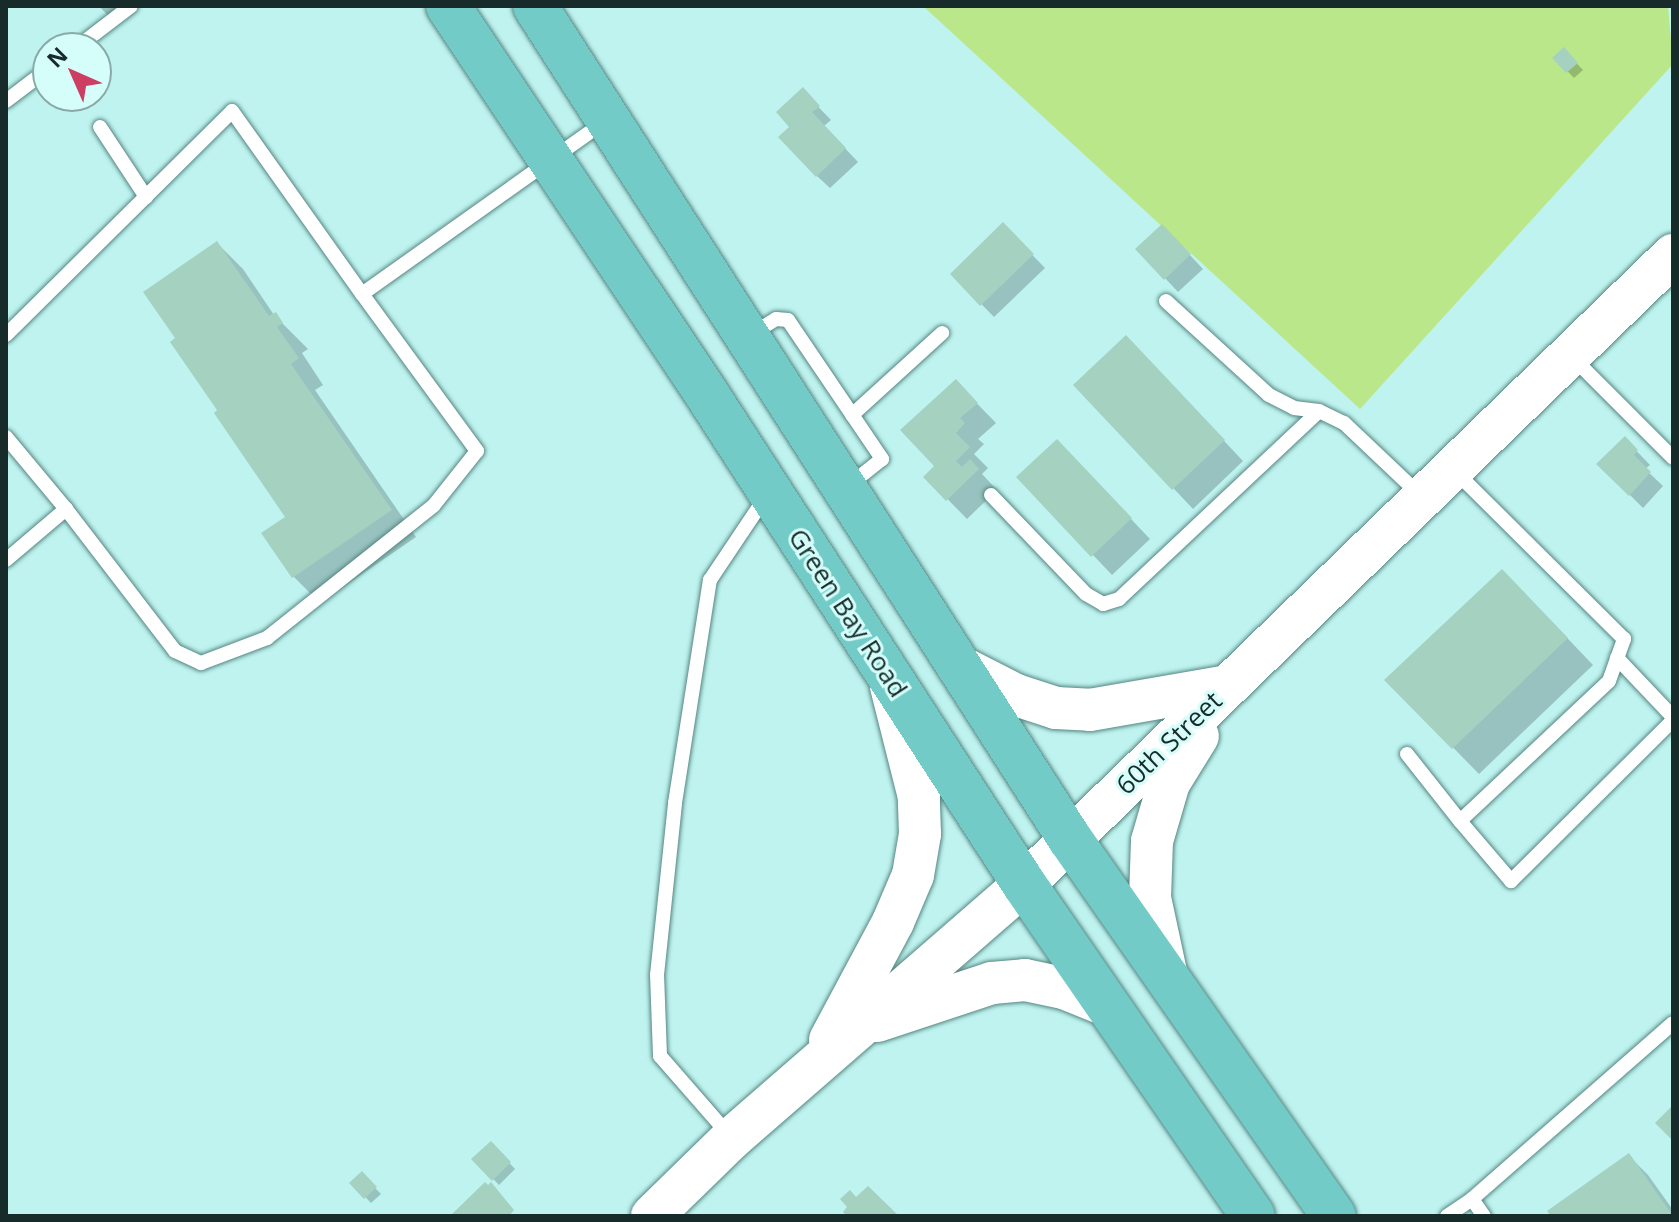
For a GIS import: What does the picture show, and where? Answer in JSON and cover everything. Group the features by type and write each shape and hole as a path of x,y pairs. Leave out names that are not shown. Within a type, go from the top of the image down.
{"main road":[{"name":"Green Bay Road","path":"448,6 1024,884 1253,1216"},
{"path":"535,6 1070,839 1334,1216"}],"street":[{"name":"60th Street","path":"652,1216 732,1138 1024,884 1673,255"},
{"path":"957,665 1016,695 1056,708 1090,710 1227,686"},
{"path":"818,1063 893,922 913,875 920,834 919,797 889,677"},
{"path":"1167,978 1150,898 1152,841 1169,783 1227,686"},
{"path":"860,1026 992,983 1025,980 1064,988 1108,1006"}],"lane":[{"path":"97,32 131,6"},
{"path":"6,101 32,81"},
{"path":"6,335 232,111 477,451 434,505 267,638 201,663 175,651 66,509 6,437"},
{"path":"362,294 607,119"},
{"path":"100,127 146,197"},
{"path":"1166,301 1269,395 1294,408 1319,411 1344,423 1423,497"},
{"path":"747,337 776,319 788,320 882,459 845,489"},
{"path":"852,415 942,333"},
{"path":"1570,355 1673,458"},
{"path":"991,495 1086,594 1103,604 1111,602 1119,599 1319,411"},
{"path":"1452,469 1624,639 1609,681 1460,821"},
{"path":"732,1138 660,1056 657,975 675,803 710,580 769,491"},
{"path":"6,560 66,509"},
{"path":"1407,754 1511,881 1673,718 1617,658"},
{"path":"1447,1216 1472,1199 1673,1023"},
{"path":"1472,1199 1484,1216"}],"green space":[{"path":"923,6 1668,6 1673,64 1360,409"}],"building":[{"path":"1564,47 1578,63 1566,73 1552,58"},
{"path":"803,87 820,106 812,112 846,148 816,177 778,137 789,127 776,112"},
{"path":"1003,222 1034,254 980,306 950,274"},
{"path":"1162,224 1191,254 1164,280 1135,249"},
{"path":"217,241 269,316 276,312 283,323 277,327 299,358 291,364 392,510 292,578 261,533 285,517 214,413 217,410 170,342 175,338 143,292"},
{"path":"1126,335 1225,440 1172,490 1073,385"},
{"path":"956,379 978,403 960,418 965,423 956,433 970,447 956,461 962,467 970,459 979,469 946,501 923,477 934,466 900,430"},
{"path":"1625,436 1638,450 1634,455 1651,472 1629,496 1596,464"},
{"path":"1057,439 1132,518 1091,557 1016,477"},
{"path":"1502,569 1568,638 1452,749 1384,680"},
{"path":"1673,1105 1673,1141 1655,1123"},
{"path":"491,1141 511,1162 492,1181 471,1159"},
{"path":"1629,1153 1673,1216 1551,1216 1547,1211"},
{"path":"362,1171 377,1187 364,1199 349,1183"},
{"path":"485,1182 488,1185 491,1182 514,1210 509,1216 450,1216"},
{"path":"868,1186 899,1216 847,1216 843,1212 847,1207 840,1199 850,1190 856,1197"}]}
